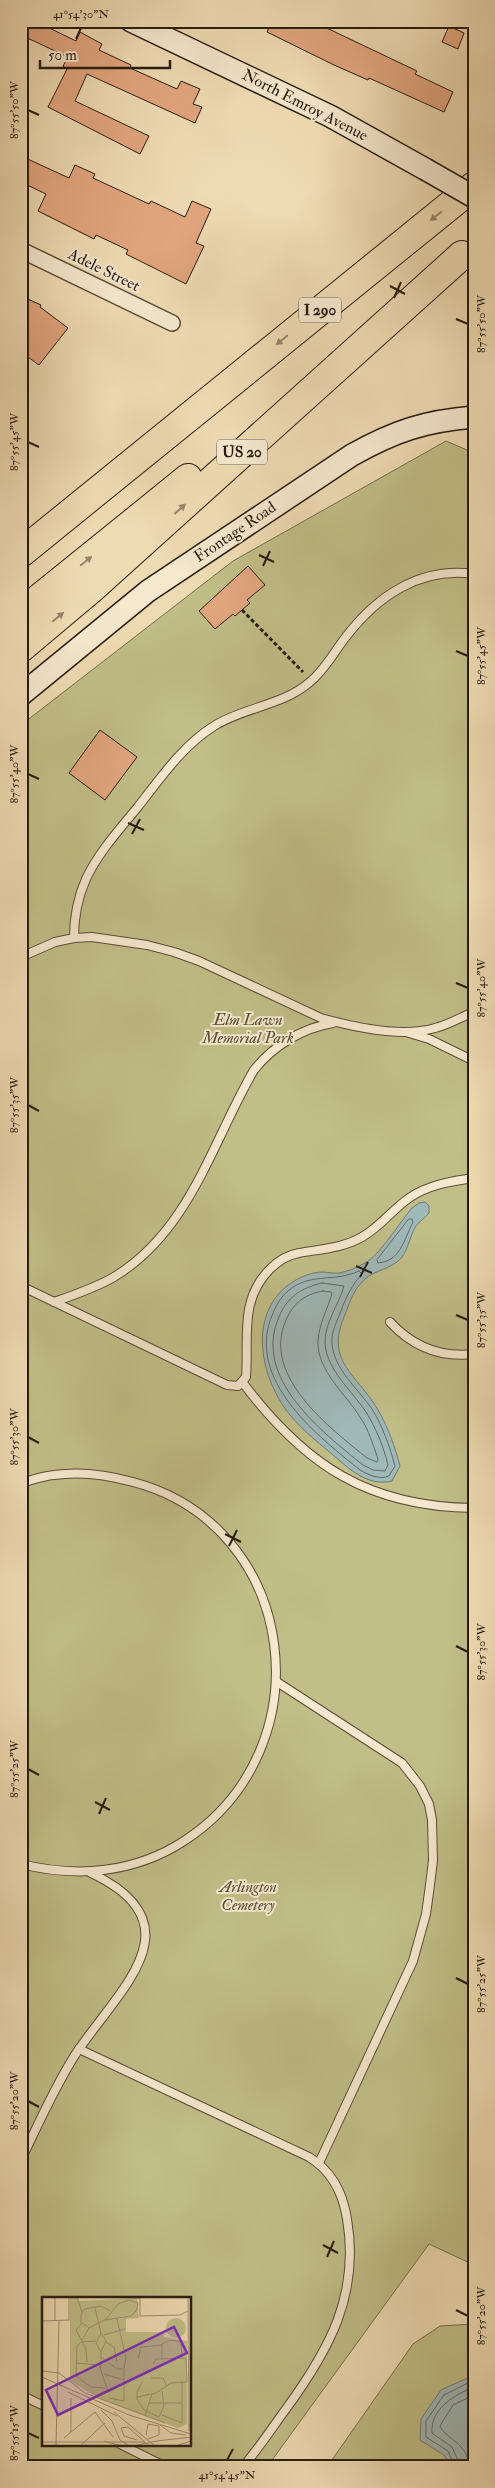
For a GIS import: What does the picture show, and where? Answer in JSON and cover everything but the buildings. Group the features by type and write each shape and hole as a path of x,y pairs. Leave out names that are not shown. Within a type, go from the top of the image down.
{"highway":[{"name":"I 290","path":"21,553 474,186"},
{"name":"I 290","path":"21,614 468,250"},
{"name":"US 20","path":"21,648 90,590 468,250"},
{"path":"21,532 166,434"}],"street":[{"name":"North Emroy Avenue","path":"131,21 157,27 330,116 474,197"},
{"name":"Adele Street","path":"21,250 172,323"},
{"name":"Frontage Road","path":"21,694 148,591 352,455 382,438 419,424 474,416"}],"lane":[{"path":"74,938 74,914 86,878 113,838 179,756 215,725 274,703 312,681 358,622 387,595 402,586 432,575 460,572 474,574"},
{"path":"21,957 55,942 74,938 118,940 174,952 233,976 320,1018 407,1033 429,1039 474,1061"},
{"path":"407,1033 435,1028 474,1012"},
{"path":"54,1302 114,1277 153,1246 189,1199 241,1092 260,1062 266,1055 301,1033 317,1025 337,1022"},
{"path":"243,1383 246,1369 245,1330 248,1310 259,1282 276,1264 297,1253 350,1243 373,1231 403,1203 421,1192 452,1181 474,1178"},
{"path":"21,1286 227,1385 233,1386 243,1383"},
{"path":"390,1322 419,1347 452,1354 474,1354"},
{"path":"243,1383 285,1434 331,1470 354,1484 410,1502 474,1508"},
{"path":"21,1483 55,1474 106,1475 152,1487 192,1509 224,1537 246,1566 263,1599 274,1638 277,1682 271,1723 258,1756 232,1800 203,1829 169,1850 132,1865 90,1872 48,1871 21,1864"},
{"path":"277,1682 402,1763 420,1786 429,1804 432,1820 433,1854 430,1885 424,1922 413,1961 319,2163"},
{"path":"21,2160 51,2098 79,2049 133,1974 144,1953 146,1942 145,1922 134,1905 113,1885 90,1872"},
{"path":"79,2049 319,2163 335,2182 342,2198 350,2234 349,2274 342,2309 336,2327 318,2363 243,2467"},
{"path":"21,2395 42,2405"},
{"path":"124,2446 166,2467"}],"path":[{"path":"242,610 312,681"}],"green space":[{"path":"446,441 474,453 474,2265 429,2244 267,2467 21,2467 21,725 233,561"},
{"path":"474,2324 474,2467 327,2467 413,2344 440,2326"}],"water":[{"path":"425,1202 429,1206 429,1213 416,1226 404,1255 397,1262 374,1273 361,1283 351,1299 339,1332 338,1345 341,1357 346,1367 382,1417 391,1437 400,1466 392,1481 375,1481 359,1475 345,1465 308,1434 286,1410 278,1398 267,1370 262,1341 264,1327 267,1313 283,1289 301,1277 322,1272 340,1273 365,1263 383,1246 412,1208 419,1203"},
{"path":"474,2375 474,2467 451,2467 444,2455 420,2440 421,2419 441,2390"}],"park label":[{"name":"Elm Lawn Memorial Park","path":"248,1029"},
{"name":"Arlington Cemetery","path":"248,1896"}]}
